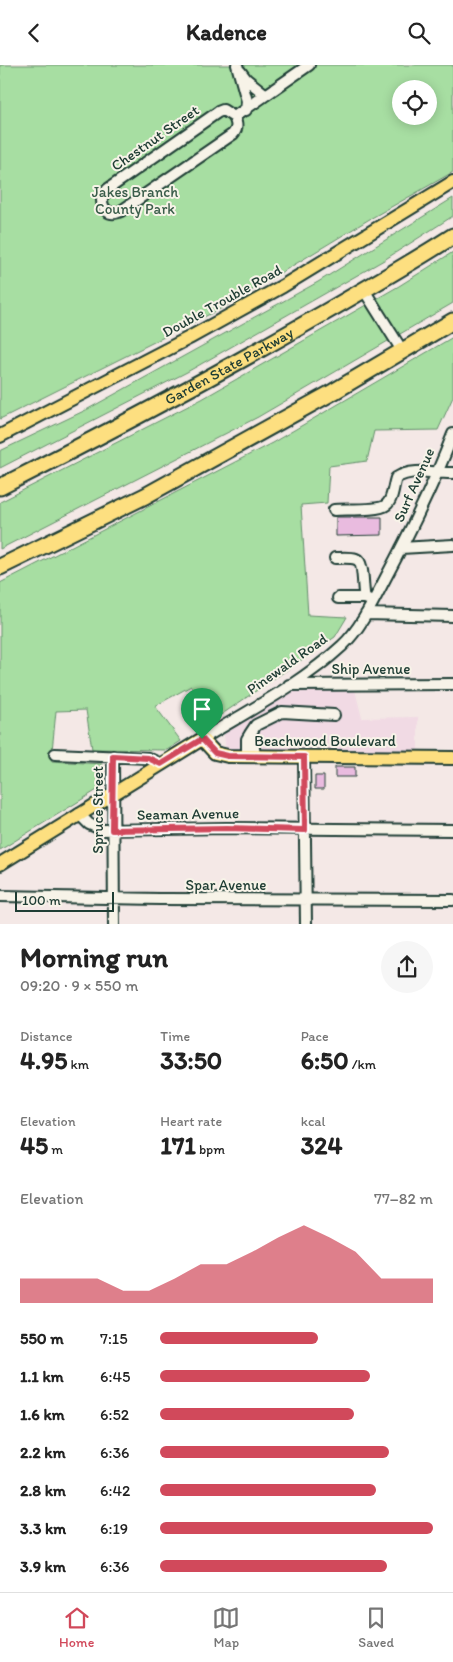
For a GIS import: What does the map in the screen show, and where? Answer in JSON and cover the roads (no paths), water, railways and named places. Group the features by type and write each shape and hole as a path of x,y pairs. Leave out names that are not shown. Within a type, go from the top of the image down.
{"highway":[{"name":"Garden State Parkway","path":"0,487 239,362 453,236"},
{"path":"0,567 145,496 325,397 453,321"}],"main road":[{"name":"Double Trouble Road","path":"0,437 190,338 283,287 453,182"},
{"name":"Beachwood Boulevard","path":"202,739 215,753 228,756 453,758"},
{"name":"Pinewald Road","path":"0,864 202,739"}],"street":[{"path":"234,117 309,65"},
{"path":"238,67 246,79 266,95"},
{"path":"238,67 247,101 246,109"},
{"name":"Chestnut Street","path":"223,110 234,117 237,124 236,130 233,133 117,214 107,212 103,207 102,197 108,189 218,112 223,110"},
{"path":"364,290 403,352"},
{"name":"Surf Avenue","path":"402,548 418,517 453,434"},
{"path":"334,510 386,506 396,478 406,473 453,473"},
{"path":"402,548 453,545"},
{"name":"Pinewald Road","path":"202,739 290,685 325,661 342,646 366,614 369,599 402,548"},
{"path":"335,558 356,559 360,561 363,591 369,599"},
{"path":"338,599 369,599"},
{"path":"366,614 453,616"},
{"name":"Ship Avenue","path":"290,685 453,684"},
{"path":"251,757 253,739 250,734 256,725 282,712 334,715"},
{"path":"56,754 148,758 161,764"},
{"name":"Spruce Street","path":"113,756 114,924"},
{"path":"304,757 306,924"},
{"name":"Seaman Avenue","path":"79,815 97,829 112,830 227,828 453,830"},
{"name":"Spar Avenue","path":"0,896 453,900"}],"park label":[{"name":"Jakes Branch County Park","path":"135,200"}]}
